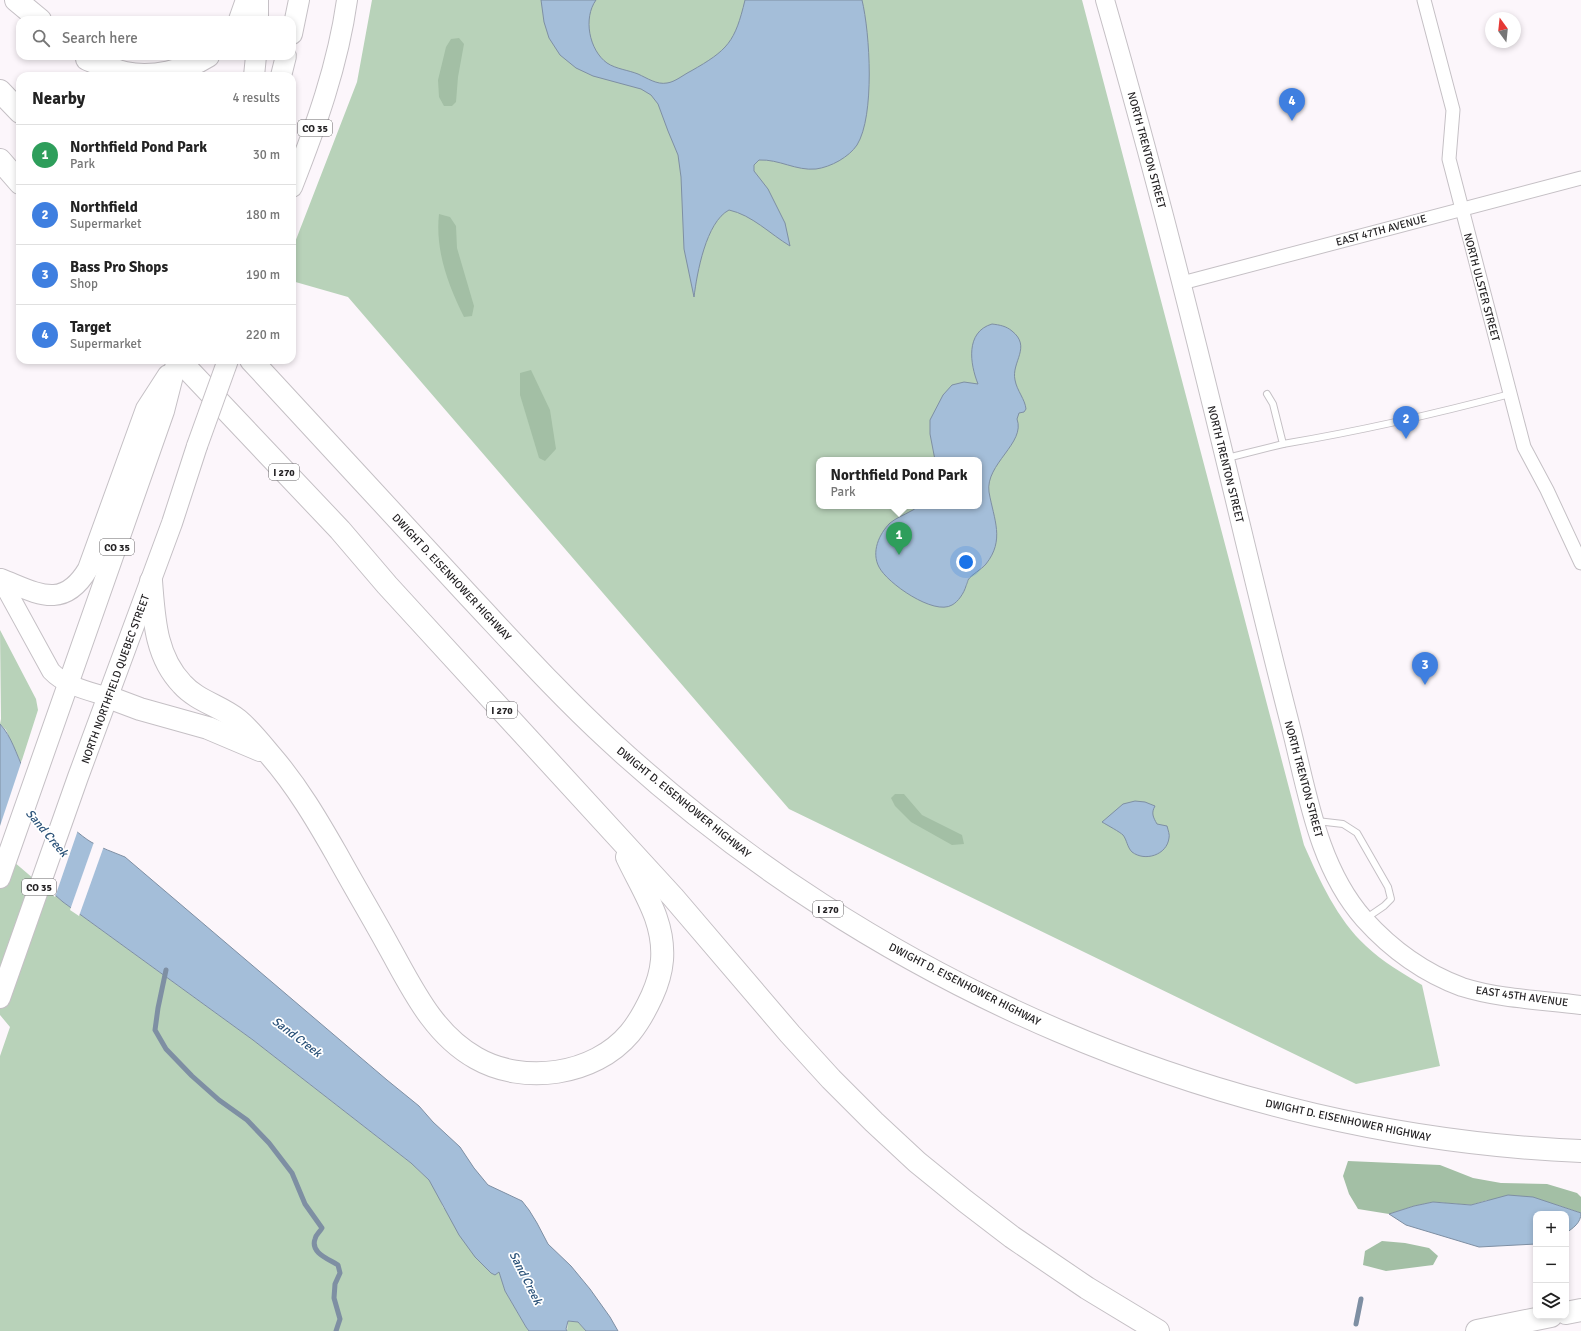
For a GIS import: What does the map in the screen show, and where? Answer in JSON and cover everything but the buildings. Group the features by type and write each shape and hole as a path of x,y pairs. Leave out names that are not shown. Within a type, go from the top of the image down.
{"highway":[{"path":"16,0 35,16"},
{"path":"241,16 247,0"},
{"path":"87,60 101,72"},
{"path":"90,60 121,72"},
{"path":"166,72 185,67 200,60"},
{"path":"0,91 16,108"},
{"path":"0,160 16,178"},
{"name":"I 270","path":"179,364 340,530 387,585 678,902 790,1034 831,1079 874,1122 923,1167 1012,1237 1087,1288 1158,1331"},
{"name":"DWIGHT D. EISENHOWER HIGHWAY","path":"255,364 533,665 611,742 680,802 748,854 835,914 878,940 920,964 1046,1024 1163,1071 1247,1098 1324,1117 1411,1134 1524,1149 1581,1151"},
{"path":"151,581 154,625 159,643 171,670 181,684 191,693 238,720 291,780 314,816 422,1004 446,1036 475,1058 493,1067 512,1072 551,1072 570,1069 598,1058 618,1046 630,1034 648,1006 660,976 662,960 660,928 649,898 639,881 618,836"},
{"path":"108,697 140,709 208,728 270,755"},
{"path":"1569,1312 1581,1310"},
{"path":"1477,1331 1535,1319"}],"main road":[{"path":"258,0 258,16"},
{"path":"296,16 299,0"},
{"name":"CO 35","path":"296,177 314,132 334,67 347,0"},
{"path":"254,72 256,60"},
{"path":"282,72 285,60"},
{"name":"CO 35","path":"0,878 68,683 158,405 176,364"},
{"name":"NORTH NORTHFIELD QUEBEC STREET","path":"0,998 78,777 172,523 227,364"},
{"path":"0,579 38,594 50,596 61,594 73,589 82,580 88,569 146,409 158,405"}],"street":[{"name":"NORTH TRENTON STREET","path":"1106,0 1182,282 1262,615 1315,821 1324,852 1332,871 1353,906 1365,920"},
{"name":"NORTH ULSTER STREET","path":"1424,0 1453,110 1449,159 1524,447 1547,490 1581,563"},
{"name":"EAST 47TH AVENUE","path":"1182,282 1581,178"},
{"path":"0,579 46,665 57,677 68,683 108,697"},
{"name":"EAST 45TH AVENUE","path":"1365,920 1398,951 1417,965 1441,979 1465,988 1494,994 1581,1005"}],"lane":[{"path":"1267,394 1273,404 1283,444"},
{"path":"1225,458 1283,444 1341,434 1459,408 1510,394"},
{"path":"1315,821 1344,824 1357,833 1372,856 1388,887 1391,899 1365,920"}],"green space":[{"path":"372,0 1082,0 1304,845 1330,899 1346,924 1366,946 1379,957 1422,985 1440,1066 1356,1084 789,809 348,297 296,282 296,240 357,82"},
{"path":"459,38 464,44 458,77 456,102 452,106 444,106 439,97 438,80 446,47 451,39"},
{"path":"439,214 450,217 456,226 457,248 474,306 472,316 464,317 448,280 439,241"},
{"path":"531,370 550,410 556,449 545,461 539,458 520,395 520,373"},
{"path":"0,630 36,699 38,710 21,763 6,730 0,724"},
{"path":"895,794 904,794 922,815 962,835 964,844 952,845 911,822 895,806 891,798"},
{"path":"0,847 63,902 253,1040 411,1163 429,1180 438,1193 443,1207 499,1271 505,1291 529,1331 0,1331 0,1056 10,1027 0,1015"},
{"path":"1348,1161 1440,1165 1473,1178 1501,1183 1547,1184 1577,1193 1581,1197 1581,1213 1557,1205 1488,1200 1471,1205 1433,1202 1389,1214 1358,1209 1349,1194 1343,1176"},
{"path":"1382,1241 1405,1243 1429,1248 1438,1256 1433,1265 1386,1271 1363,1265 1365,1251"},
{"path":"568,1321 578,1322 586,1331 567,1331"}],"water":[{"path":"541,0 596,0 592,7 589,24 592,42 601,57 614,67 638,74 656,82 663,83 676,80 704,64 722,50 738,26 745,0 862,0 869,53 869,95 863,132 857,145 849,154 833,164 822,168 801,168 766,160 759,160 754,165 754,171 768,189 785,223 790,246 753,220 737,212 729,210 721,216 714,225 709,236 700,262 694,297 684,249 681,177 678,155 658,104 651,95 641,89 593,76 576,68 560,55 549,38 544,22"},
{"path":"992,324 1003,326 1010,329 1018,337 1021,349 1016,367 1015,380 1026,409 1024,412 1019,413 1017,419 1018,428 1016,437 998,463 989,482 989,492 997,538 992,555 986,564 968,580 964,592 956,602 952,605 944,607 934,606 912,596 891,581 879,567 876,549 886,527 890,523 915,509 982,509 982,457 934,457 930,434 930,420 943,395 952,385 964,382 978,384 973,367 972,350 977,334 983,328"},
{"name":"Sand Creek","path":"0,724 11,740 29,779 44,799 74,829 95,844 125,857 419,1106 433,1122 460,1147 488,1185 522,1201 537,1223 548,1244 571,1266 590,1289 618,1331 586,1331 578,1322 568,1321 567,1331 529,1331 505,1291 499,1272 495,1275 491,1273 475,1257 459,1235 429,1180 411,1163 253,1040 63,902 0,847"},
{"path":"1135,801 1145,802 1155,806 1153,815 1157,824 1167,826 1169,838 1164,849 1160,853 1149,856 1137,855 1129,848 1123,835 1102,822 1123,804"},
{"path":"1508,1195 1533,1197 1581,1213 1581,1217 1576,1225 1569,1231 1569,1211 1533,1211 1533,1244 1479,1247 1406,1225 1389,1214 1433,1202 1471,1205"}],"pier":[{"path":"22,760 26,770 44,796 78,830 55,897 0,850 0,826"},
{"path":"94,842 104,846 79,916 70,910"}],"waterway":[{"path":"166,970 155,1030 166,1049 192,1076 219,1100 247,1120 269,1143 292,1173 305,1204 322,1228 317,1234 314,1244 315,1248 321,1255 338,1265 340,1273 335,1284 334,1298 340,1319 336,1331"},
{"path":"1356,1324 1361,1299"}],"place":[{"name":"Target","path":"1292,121"},
{"name":"Northfield","path":"1406,439"},
{"name":"Northfield Pond Park","path":"899,555"},
{"name":"Bass Pro Shops","path":"1425,685"}]}
